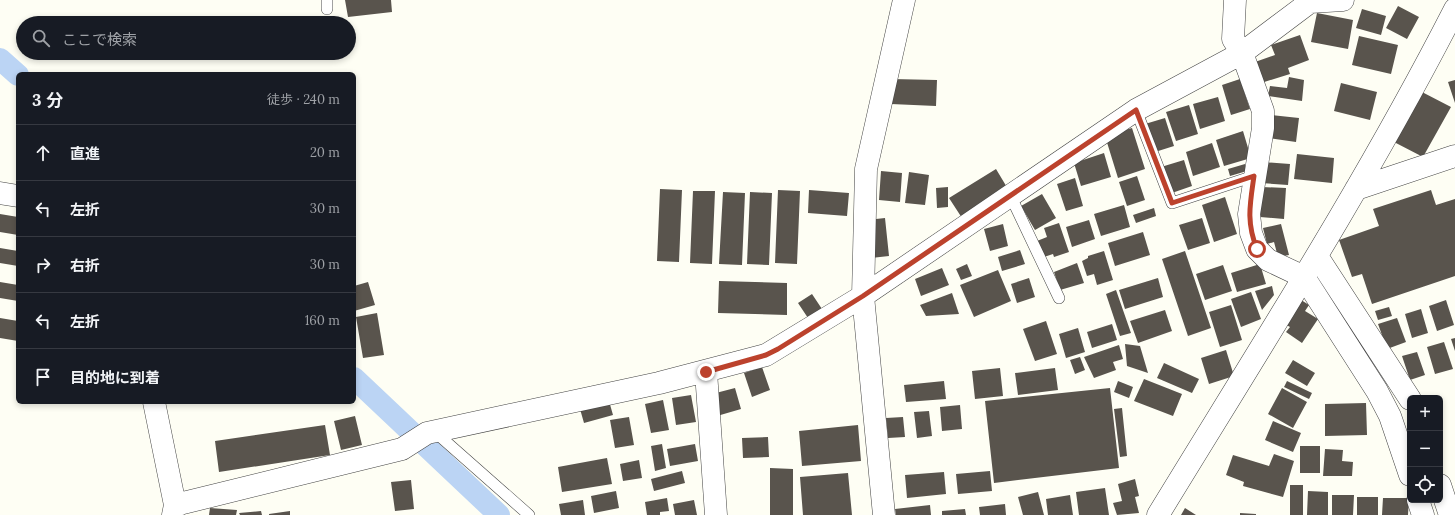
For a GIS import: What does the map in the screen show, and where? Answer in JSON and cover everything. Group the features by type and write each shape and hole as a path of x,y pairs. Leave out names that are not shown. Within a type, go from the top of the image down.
{"street":[{"path":"884,515 863,296 866,169 904,0"},
{"path":"1235,0 1233,39 1242,53 1264,111 1263,128 1249,214 1251,233 1257,249 1268,260 1304,277 1377,391 1390,416 1407,467"},
{"path":"154,404 174,510 402,449 431,432 706,372 766,355 863,296 1011,197 1136,110 1242,53 1310,2 1343,0"},
{"path":"1158,515 1317,256 1419,80 1455,9"},
{"path":"1356,189 1455,156"},
{"path":"0,193 16,196"},
{"path":"1317,256 1407,395"},
{"path":"706,372 716,515"},
{"path":"1443,494 1450,515"},
{"path":"1419,503 1423,515"}],"lane":[{"path":"1136,110 1172,203 1254,176"},
{"path":"1011,197 1059,298"},
{"path":"431,432 529,515"}],"building":[{"path":"345,0 391,0 392,12 348,16"},
{"path":"1398,6 1419,17 1407,39 1386,28"},
{"path":"1362,9 1386,16 1381,35 1356,28"},
{"path":"1317,13 1353,20 1348,49 1311,42"},
{"path":"1300,35 1309,60 1288,68 1290,74 1261,83 1255,62 1275,55 1271,45"},
{"path":"1359,36 1398,45 1391,74 1352,65"},
{"path":"1289,77 1304,80 1302,101 1268,96 1270,86 1287,88"},
{"path":"892,79 937,80 936,106 891,104"},
{"path":"1240,79 1250,109 1231,115 1222,85"},
{"path":"1455,80 1455,103 1448,82"},
{"path":"1341,83 1377,92 1370,120 1334,111"},
{"path":"1422,92 1451,107 1423,157 1394,142"},
{"path":"1218,97 1225,121 1200,129 1193,104"},
{"path":"1189,105 1198,134 1176,141 1166,112"},
{"path":"1271,115 1299,118 1296,142 1268,138"},
{"path":"1165,118 1174,146 1155,152 1145,124"},
{"path":"1132,128 1145,169 1118,178 1105,136"},
{"path":"1243,131 1251,158 1224,166 1216,140"},
{"path":"1212,143 1220,167 1193,176 1186,152"},
{"path":"1104,153 1111,177 1081,186 1074,163"},
{"path":"1297,154 1334,158 1332,183 1294,179"},
{"path":"1184,160 1192,186 1169,194 1161,167"},
{"path":"1263,162 1290,164 1288,185 1261,183"},
{"path":"1245,164 1247,171 1230,176 1228,169"},
{"path":"996,169 1008,189 962,218 949,198"},
{"path":"881,171 902,173 900,202 879,200"},
{"path":"909,172 929,175 925,205 905,203"},
{"path":"1137,176 1145,200 1127,206 1119,182"},
{"path":"1075,178 1083,206 1066,211 1057,184"},
{"path":"948,187 948,207 937,208 936,188"},
{"path":"1262,187 1286,188 1284,219 1260,217"},
{"path":"660,189 682,190 679,262 657,261"},
{"path":"778,190 800,191 797,264 775,263"},
{"path":"809,190 849,193 847,216 808,213"},
{"path":"1431,190 1436,205 1455,199 1455,276 1372,304 1362,274 1352,277 1339,240 1379,226 1373,209"},
{"path":"693,191 715,191 712,264 690,263"},
{"path":"723,192 745,193 742,265 719,264"},
{"path":"750,192 772,193 769,265 747,264"},
{"path":"1042,194 1056,218 1035,230 1021,206"},
{"path":"1225,197 1237,234 1214,242 1202,205"},
{"path":"1124,205 1130,227 1101,236 1094,214"},
{"path":"1154,208 1156,216 1136,223 1133,215"},
{"path":"0,214 16,217 16,235 0,232"},
{"path":"885,218 889,256 871,258 867,220"},
{"path":"1202,218 1210,243 1188,250 1179,225"},
{"path":"1089,220 1095,239 1072,247 1066,227"},
{"path":"1059,223 1069,252 1054,257 1053,254 1044,257 1037,241 1047,237 1044,228"},
{"path":"1003,224 1008,246 990,251 984,229"},
{"path":"1281,224 1289,255 1278,257 1274,242 1267,244 1263,228"},
{"path":"1143,232 1150,255 1115,266 1108,243"},
{"path":"0,248 16,251 16,266 0,263"},
{"path":"1020,250 1025,264 1002,271 998,257"},
{"path":"1104,251 1113,280 1097,285 1094,274 1087,276 1082,261 1088,258 1088,256"},
{"path":"1185,251 1211,328 1188,336 1162,259"},
{"path":"1077,263 1084,283 1060,290 1054,272"},
{"path":"967,264 972,276 961,280 956,269"},
{"path":"1260,264 1266,284 1237,292 1231,273"},
{"path":"1223,265 1232,291 1205,300 1196,274"},
{"path":"942,268 949,285 921,296 915,279"},
{"path":"998,270 1011,301 974,317 960,285"},
{"path":"1029,278 1035,297 1017,303 1011,284"},
{"path":"1158,278 1163,297 1125,309 1119,290"},
{"path":"719,281 787,283 787,315 718,313"},
{"path":"0,282 16,285 16,301 0,298"},
{"path":"368,282 375,305 356,310 356,285"},
{"path":"1272,286 1274,295 1262,310 1255,291"},
{"path":"1116,290 1131,333 1120,336 1106,294"},
{"path":"1251,292 1261,319 1241,327 1231,299"},
{"path":"952,293 959,314 926,316 920,305"},
{"path":"812,294 822,309 808,318 798,303"},
{"path":"1298,298 1309,305 1305,311 1318,319 1302,343 1286,332 1290,327 1283,323"},
{"path":"1446,300 1454,325 1437,331 1429,306"},
{"path":"1231,305 1242,340 1220,347 1209,312"},
{"path":"1389,307 1392,316 1378,320 1375,311"},
{"path":"1421,309 1428,333 1412,338 1405,314"},
{"path":"1165,310 1172,331 1138,343 1130,321"},
{"path":"377,313 384,355 363,358 356,317"},
{"path":"0,318 16,321 16,341 0,338"},
{"path":"1397,318 1406,342 1387,349 1378,324"},
{"path":"1046,321 1057,354 1035,361 1023,329"},
{"path":"1112,324 1117,340 1092,348 1087,332"},
{"path":"1078,328 1085,352 1066,358 1059,334"},
{"path":"1455,338 1455,351 1451,339"},
{"path":"1444,342 1453,369 1435,374 1427,347"},
{"path":"1125,344 1140,346 1148,373 1127,366"},
{"path":"1119,345 1123,359 1113,362 1116,370 1094,378 1084,357"},
{"path":"1226,350 1234,376 1209,384 1201,358"},
{"path":"1417,352 1425,375 1410,380 1402,356"},
{"path":"1080,357 1085,370 1075,374 1070,360"},
{"path":"1293,360 1315,373 1307,386 1285,373"},
{"path":"1164,363 1199,379 1192,393 1157,378"},
{"path":"762,367 770,390 752,397 744,373"},
{"path":"1000,368 1003,396 975,399 972,371"},
{"path":"1055,368 1058,390 1018,395 1015,373"},
{"path":"1144,379 1182,394 1173,416 1134,401"},
{"path":"944,381 946,399 906,402 904,385"},
{"path":"1118,381 1133,387 1129,398 1114,392"},
{"path":"1287,381 1312,393 1309,399 1284,387"},
{"path":"735,388 741,409 717,416 712,394"},
{"path":"1110,388 1119,468 994,483 985,401"},
{"path":"1282,388 1307,402 1293,428 1268,414"},
{"path":"691,395 696,422 676,425 672,398"},
{"path":"663,400 669,430 651,433 645,404"},
{"path":"609,401 613,415 584,423 580,409"},
{"path":"1366,403 1367,435 1325,436 1325,404"},
{"path":"960,405 962,429 942,431 940,407"},
{"path":"1122,408 1127,456 1120,457 1114,409"},
{"path":"929,411 932,436 917,438 914,412"},
{"path":"355,416 362,445 341,450 334,421"},
{"path":"629,417 634,445 615,448 610,420"},
{"path":"903,417 905,437 888,438 886,418"},
{"path":"1273,421 1301,433 1293,452 1265,440"},
{"path":"325,425 330,455 219,472 215,441"},
{"path":"858,425 861,461 802,466 799,431"},
{"path":"768,437 769,457 743,458 742,438"},
{"path":"662,444 666,468 655,471 651,446"},
{"path":"695,444 698,461 670,466 667,449"},
{"path":"1300,446 1320,446 1320,473 1300,473"},
{"path":"1325,449 1343,450 1342,461 1353,462 1352,476 1323,476"},
{"path":"1274,454 1294,461 1283,497 1243,486 1244,482 1226,475 1233,455 1269,466"},
{"path":"607,458 612,484 562,492 558,467"},
{"path":"639,460 642,478 623,481 620,464"},
{"path":"770,468 793,469 793,515 770,515"},
{"path":"682,471 685,483 654,491 651,479"},
{"path":"990,471 992,491 958,494 956,474"},
{"path":"944,472 946,494 907,498 905,475"},
{"path":"848,473 852,515 803,515 800,477"},
{"path":"1135,479 1139,496 1135,497 1139,513 1117,515 1113,503 1122,501 1118,484"},
{"path":"411,480 414,509 395,511 391,482"},
{"path":"1290,485 1303,485 1303,515 1290,515"},
{"path":"1105,488 1109,515 1079,515 1076,492"},
{"path":"616,491 619,508 594,513 591,496"},
{"path":"1308,491 1328,492 1328,515 1307,515"},
{"path":"1038,492 1044,515 1023,515 1018,497"},
{"path":"1070,495 1073,515 1048,515 1046,499"},
{"path":"1332,495 1354,495 1353,515 1332,515"},
{"path":"1357,497 1378,497 1378,515 1357,515"},
{"path":"667,498 669,511 660,512 660,515 647,515 645,502"},
{"path":"1383,498 1407,498 1407,503 1409,503 1408,515 1382,515"},
{"path":"583,500 585,515 561,515 559,504"},
{"path":"694,500 697,515 675,515 673,504"},
{"path":"1005,504 1006,515 980,515 979,507"},
{"path":"930,505 931,515 896,515 895,509"},
{"path":"210,508 237,510 236,515 209,515"},
{"path":"1185,508 1196,515 1181,515"},
{"path":"965,509 966,515 942,515 942,511"},
{"path":"261,511 262,515 240,515 239,513"},
{"path":"290,511 290,515 269,515 269,514"},
{"path":"1240,513 1256,514 1256,515 1240,515"}],"waterway":[{"path":"0,59 16,73"},
{"path":"356,380 499,515"}],"route":[{"path":"706,372 766,355 778,349 863,296 1011,197 1136,110 1172,203 1254,176 1249,214 1251,233 1257,249"}]}
